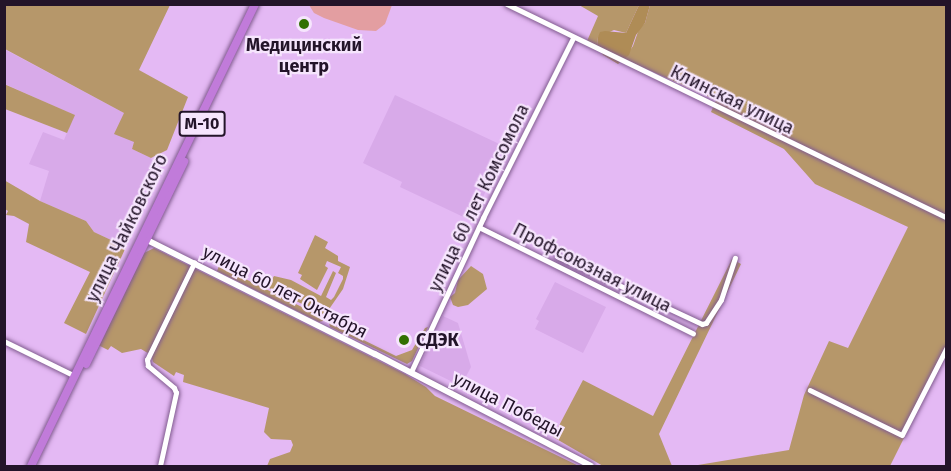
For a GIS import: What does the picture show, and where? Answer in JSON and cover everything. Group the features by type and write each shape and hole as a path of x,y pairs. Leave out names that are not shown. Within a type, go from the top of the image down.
{"highway":[{"name":"улица Чайковского","path":"36,466 255,4"},
{"name":"улица Чайковского","path":"31,466 260,4"}],"street":[{"name":"Клинская улица","path":"507,4 946,217"},
{"name":"улица 60 лет Комсомола","path":"411,372 479,227 573,38"},
{"name":"Профсоюзная улица","path":"479,227 693,333"},
{"name":"улица 60 лет Октября","path":"143,238 411,372"},
{"path":"557,256 702,324 706,322 721,300 735,258"},
{"path":"160,466 176,393 174,388 148,366 147,360 194,263"},
{"path":"4,341 75,376"},
{"path":"810,390 902,435 946,349"},
{"name":"улица Победы","path":"411,372 591,466"}],"shaded area":[{"path":"392,4 385,24 376,31 358,30 324,18 314,13 309,5"},
{"path":"4,5 170,5 139,70 188,97 167,150 151,158 132,149 134,142 114,134 124,113 5,49"},
{"path":"579,5 639,5 626,33 614,30 598,37 597,46 587,41 598,16"},
{"path":"639,5 650,5 645,23 636,35 629,55 618,64 603,55 597,46 598,37 600,32 605,31 626,33"},
{"path":"650,5 946,5 946,354 890,466 692,466 789,450 804,395 829,341 848,348 908,227 815,184 784,149 711,112 716,100 624,59 633,46 639,29 645,23"},
{"path":"4,49 124,113 134,143 132,149 151,158 155,168 142,201 138,223 126,247 94,232 86,221 40,201 49,171 29,164 43,132 64,140 74,115 5,84"},
{"path":"4,84 75,115 67,133 5,109"},
{"path":"395,95 510,149 495,171 472,221 400,187 402,182 363,163"},
{"path":"4,180 40,201 86,221 94,232 126,247 86,334 64,323 90,272 26,242 29,224 14,216 6,215 8,211 5,209"},
{"path":"315,235 328,242 325,248 338,256 338,261 350,267 343,289 325,315 267,287 274,276 291,280 321,296 333,271 336,273 326,297 331,300 334,297 343,279 343,276 338,273 341,267 327,261 325,266 328,268 317,290 300,279 302,275 298,273"},
{"path":"154,248 405,374 426,387 435,396 579,466 267,466 270,459 290,452 293,445 291,440 271,439 264,432 269,408 183,382 184,375 176,372 174,376 153,362 151,355 141,349 122,353 111,346 108,350 98,345 144,253"},
{"path":"732,259 741,264 659,434 672,466 603,466 553,437 583,380 653,416"},
{"path":"219,266 322,317 323,321 319,322 217,271"},
{"path":"471,266 483,274 487,289 468,305 458,307 453,305 450,297 455,293 458,280"},
{"path":"555,282 606,307 583,353 535,329 539,321 536,319"},
{"path":"443,316 458,323 471,367 461,386 420,366"},
{"path":"329,323 396,356 412,350 425,328 428,327 412,361 407,364 330,327"}],"place":[{"name":"Медицинский центр","path":"304,24"},
{"name":"СДЭК","path":"404,340"}]}
